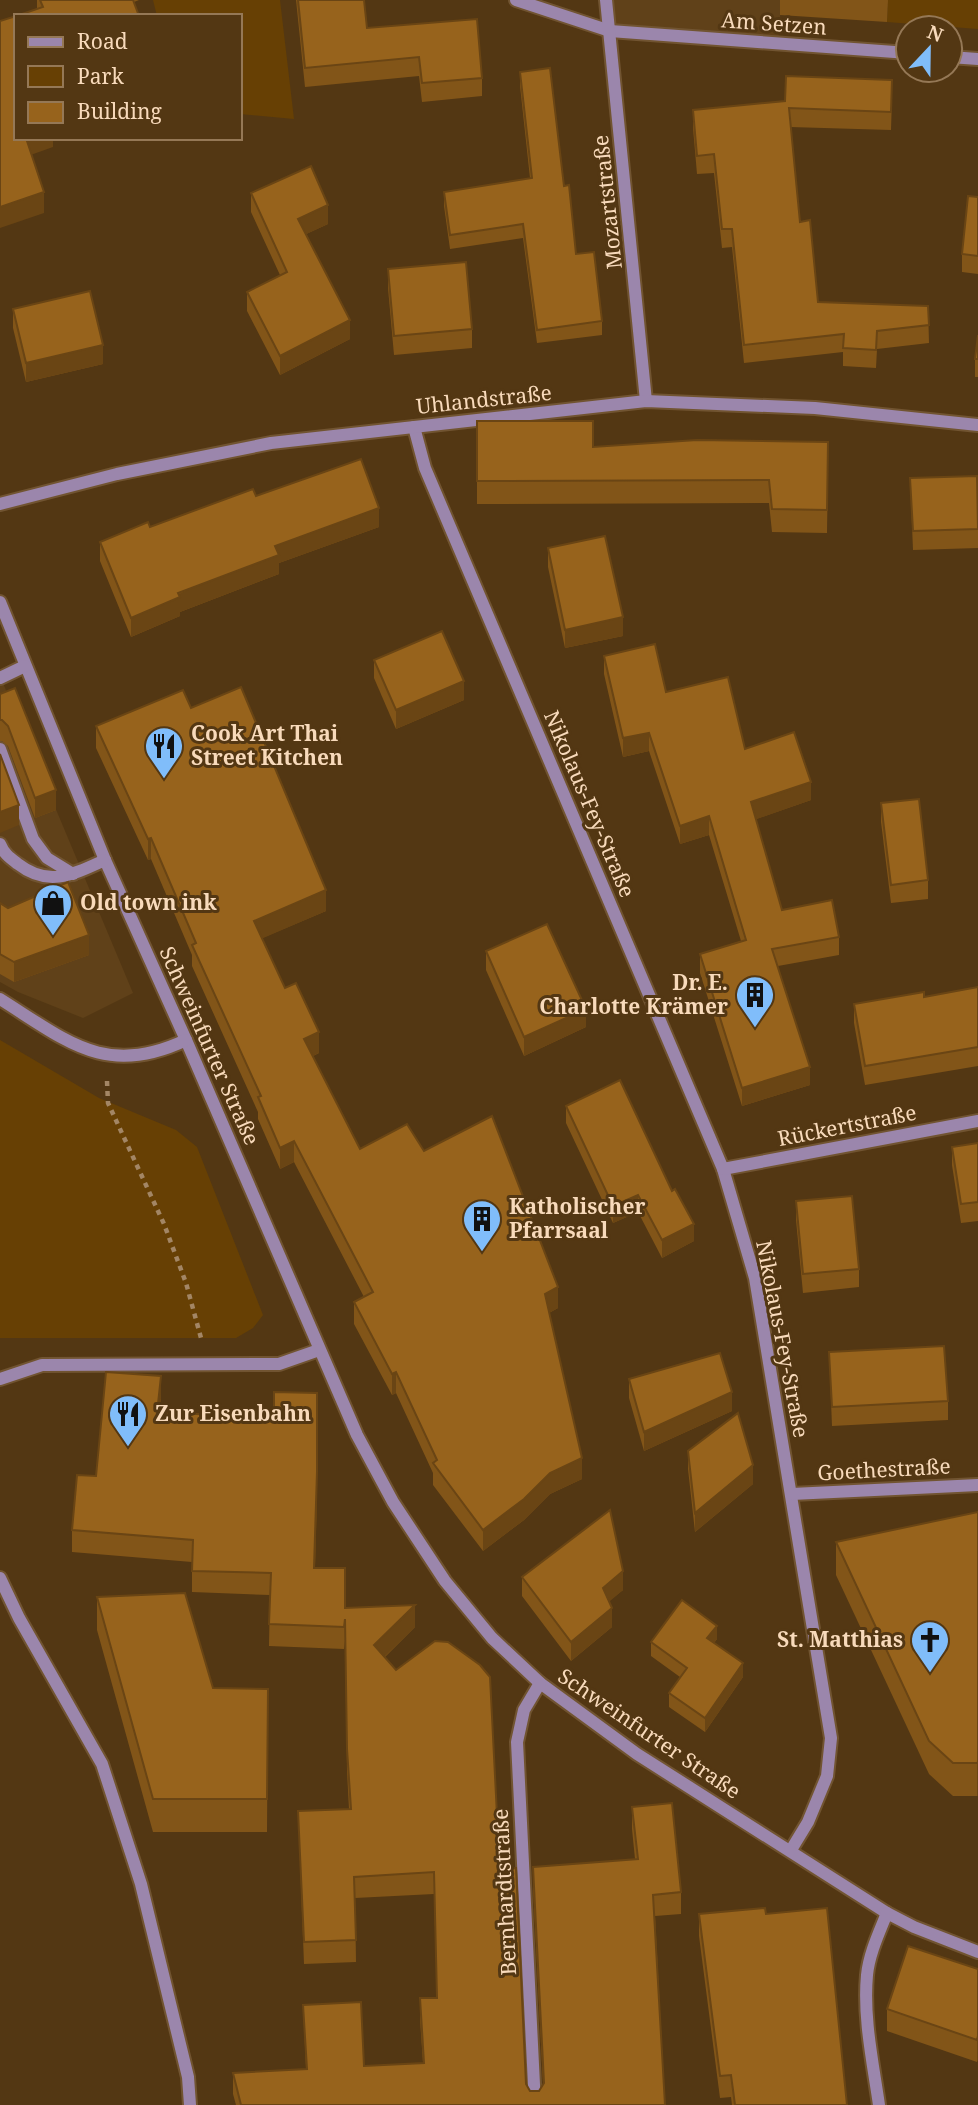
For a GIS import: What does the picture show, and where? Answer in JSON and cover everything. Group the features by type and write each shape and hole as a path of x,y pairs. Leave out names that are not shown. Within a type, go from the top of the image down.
{"street":[{"name":"Am Setzen","path":"516,0 610,31 894,52"},
{"name":"Mozartstraße","path":"606,0 646,401"},
{"name":"Uhlandstraße","path":"0,504 117,474 271,443 646,401 815,408 978,425"},
{"name":"Nikolaus-Fey-Straße","path":"414,426 425,468 723,1169 755,1278 831,1738 827,1776 808,1822 790,1850"},
{"name":"Schweinfurter Straße","path":"0,603 106,860 357,1435 393,1502 445,1581 492,1638 540,1683 637,1754 887,1913 914,1927 978,1952"},
{"path":"0,678 25,666"},
{"path":"0,748 33,839 47,858 72,874"},
{"path":"0,844 4,853 28,872 55,878 106,860"},
{"path":"0,999 54,1033 106,1056 128,1058 162,1052 186,1040"},
{"name":"Rückertstraße","path":"723,1169 978,1121"},
{"path":"0,1379 42,1365 279,1364 319,1350"},
{"name":"Goethestraße","path":"792,1494 978,1485"},
{"path":"0,1578 19,1618 102,1764 141,1884 188,2077 190,2105"},
{"name":"Bernhardtstraße","path":"535,2105 517,1742 524,1710 540,1683"},
{"path":"879,2105 867,2015 867,1974 887,1913"}],"path":[{"path":"106,1056 108,1102 164,1224 186,1283 200,1331 203,1364"}],"shaded area":[{"path":"607,0 781,0 779,43 612,30"},
{"path":"0,676 133,993 83,1018 0,982"}],"green space":[{"path":"153,0 280,0 294,119 242,114 242,14 156,14"},
{"path":"888,0 978,0 978,29 964,28 964,14 894,14 894,23 887,22"},
{"path":"0,1040 99,1098 176,1130 197,1147 263,1315 253,1328 236,1338 0,1338"}],"building":[{"path":"40,0 133,0 138,14 22,14 43,7"},
{"path":"298,0 364,0 367,28 477,19 482,78 422,83 419,57 305,68"},
{"path":"14,17 14,140 27,140 44,192 0,207 0,21"},
{"path":"550,68 564,186 569,185 576,254 594,252 602,321 537,330 523,224 450,235 444,192 532,178 520,72"},
{"path":"786,76 892,80 891,112 789,108 800,222 810,220 818,302 928,306 929,325 877,331 876,350 843,348 844,334 744,345 732,229 722,229 714,154 697,156 693,110 785,101"},
{"path":"311,166 328,205 298,219 350,320 280,356 247,292 287,272 251,193"},
{"path":"968,196 978,197 978,256 962,254"},
{"path":"466,262 472,329 394,336 388,269"},
{"path":"90,291 103,345 26,363 13,309"},
{"path":"978,335 978,359 975,359"},
{"path":"477,421 593,421 593,447 697,440 828,442 827,510 772,509 769,480 477,481"},
{"path":"361,459 379,508 275,546 279,555 178,593 180,597 131,618 100,542 148,522 150,527 253,489 256,496"},
{"path":"977,476 978,529 913,531 910,478"},
{"path":"605,536 623,617 565,630 548,548"},
{"path":"442,631 464,681 396,710 374,660"},
{"path":"655,644 666,692 728,677 745,749 794,732 811,782 751,802 782,910 832,900 839,937 772,949 810,1067 742,1088 700,954 746,940 709,816 680,826 649,733 623,738 604,656"},
{"path":"241,687 326,890 254,921 285,988 296,983 319,1032 304,1039 360,1149 407,1124 424,1151 492,1116 558,1287 545,1294 582,1458 550,1473 524,1499 483,1530 433,1463 437,1460 396,1372 392,1374 354,1302 373,1292 294,1141 280,1148 258,1097 261,1096 192,945 196,943 151,838 148,839 96,726 183,690 191,708"},
{"path":"15,688 56,790 35,798 8,726 0,720 0,694"},
{"path":"0,754 19,805 0,812"},
{"path":"919,799 928,880 891,885 881,803"},
{"path":"68,882 89,935 14,962 0,954 0,903 8,908"},
{"path":"547,924 586,1009 524,1037 486,951"},
{"path":"978,987 978,1047 865,1066 854,1004 924,992 924,997"},
{"path":"620,1080 672,1191 675,1189 694,1224 662,1240 638,1195 613,1206 566,1106"},
{"path":"978,1143 978,1202 961,1204 952,1147"},
{"path":"852,1196 859,1269 803,1274 796,1201"},
{"path":"944,1346 948,1401 832,1407 829,1352"},
{"path":"720,1353 732,1392 644,1432 629,1379"},
{"path":"106,1372 161,1376 157,1413 274,1416 274,1392 317,1393 314,1568 345,1568 345,1608 415,1605 374,1645 396,1670 435,1641 448,1642 480,1665 490,1677 498,1835 501,1835 503,1869 516,1868 526,2084 530,2091 539,2091 544,2083 533,1867 638,1859 632,1807 672,1803 681,1892 653,1895 665,2105 241,2105 233,2073 307,2069 303,2005 361,2002 364,2066 424,2063 420,1998 437,1998 434,1872 354,1877 356,1940 304,1942 298,1811 351,1809 347,1749 345,1619 344,1627 269,1624 271,1573 192,1571 193,1540 72,1530 77,1475 96,1476"},
{"path":"738,1413 753,1465 695,1513 688,1451"},
{"path":"610,1510 623,1571 603,1588 612,1608 571,1642 522,1577"},
{"name":"St. Matthias","path":"978,1512 978,1762 953,1763 929,1741 836,1542"},
{"path":"185,1593 213,1688 268,1689 267,1799 153,1799 97,1597"},
{"path":"682,1600 717,1626 707,1638 743,1663 705,1718 669,1693 687,1668 651,1642"},
{"path":"765,1908 766,1914 827,1908 847,2105 735,2105 731,2075 720,2076 699,1914"},
{"path":"908,1946 978,1969 977,2040 887,2009"}],"place":[{"name":"Cook Art Thai Street Kitchen","path":"164,780"},
{"name":"Old town ink","path":"53,937"},
{"name":"Dr. E. Charlotte Krämer","path":"755,1029"},
{"name":"Katholischer Pfarrsaal","path":"482,1253"},
{"name":"Zur Eisenbahn","path":"128,1448"},
{"name":"St. Matthias","path":"930,1674"}]}
